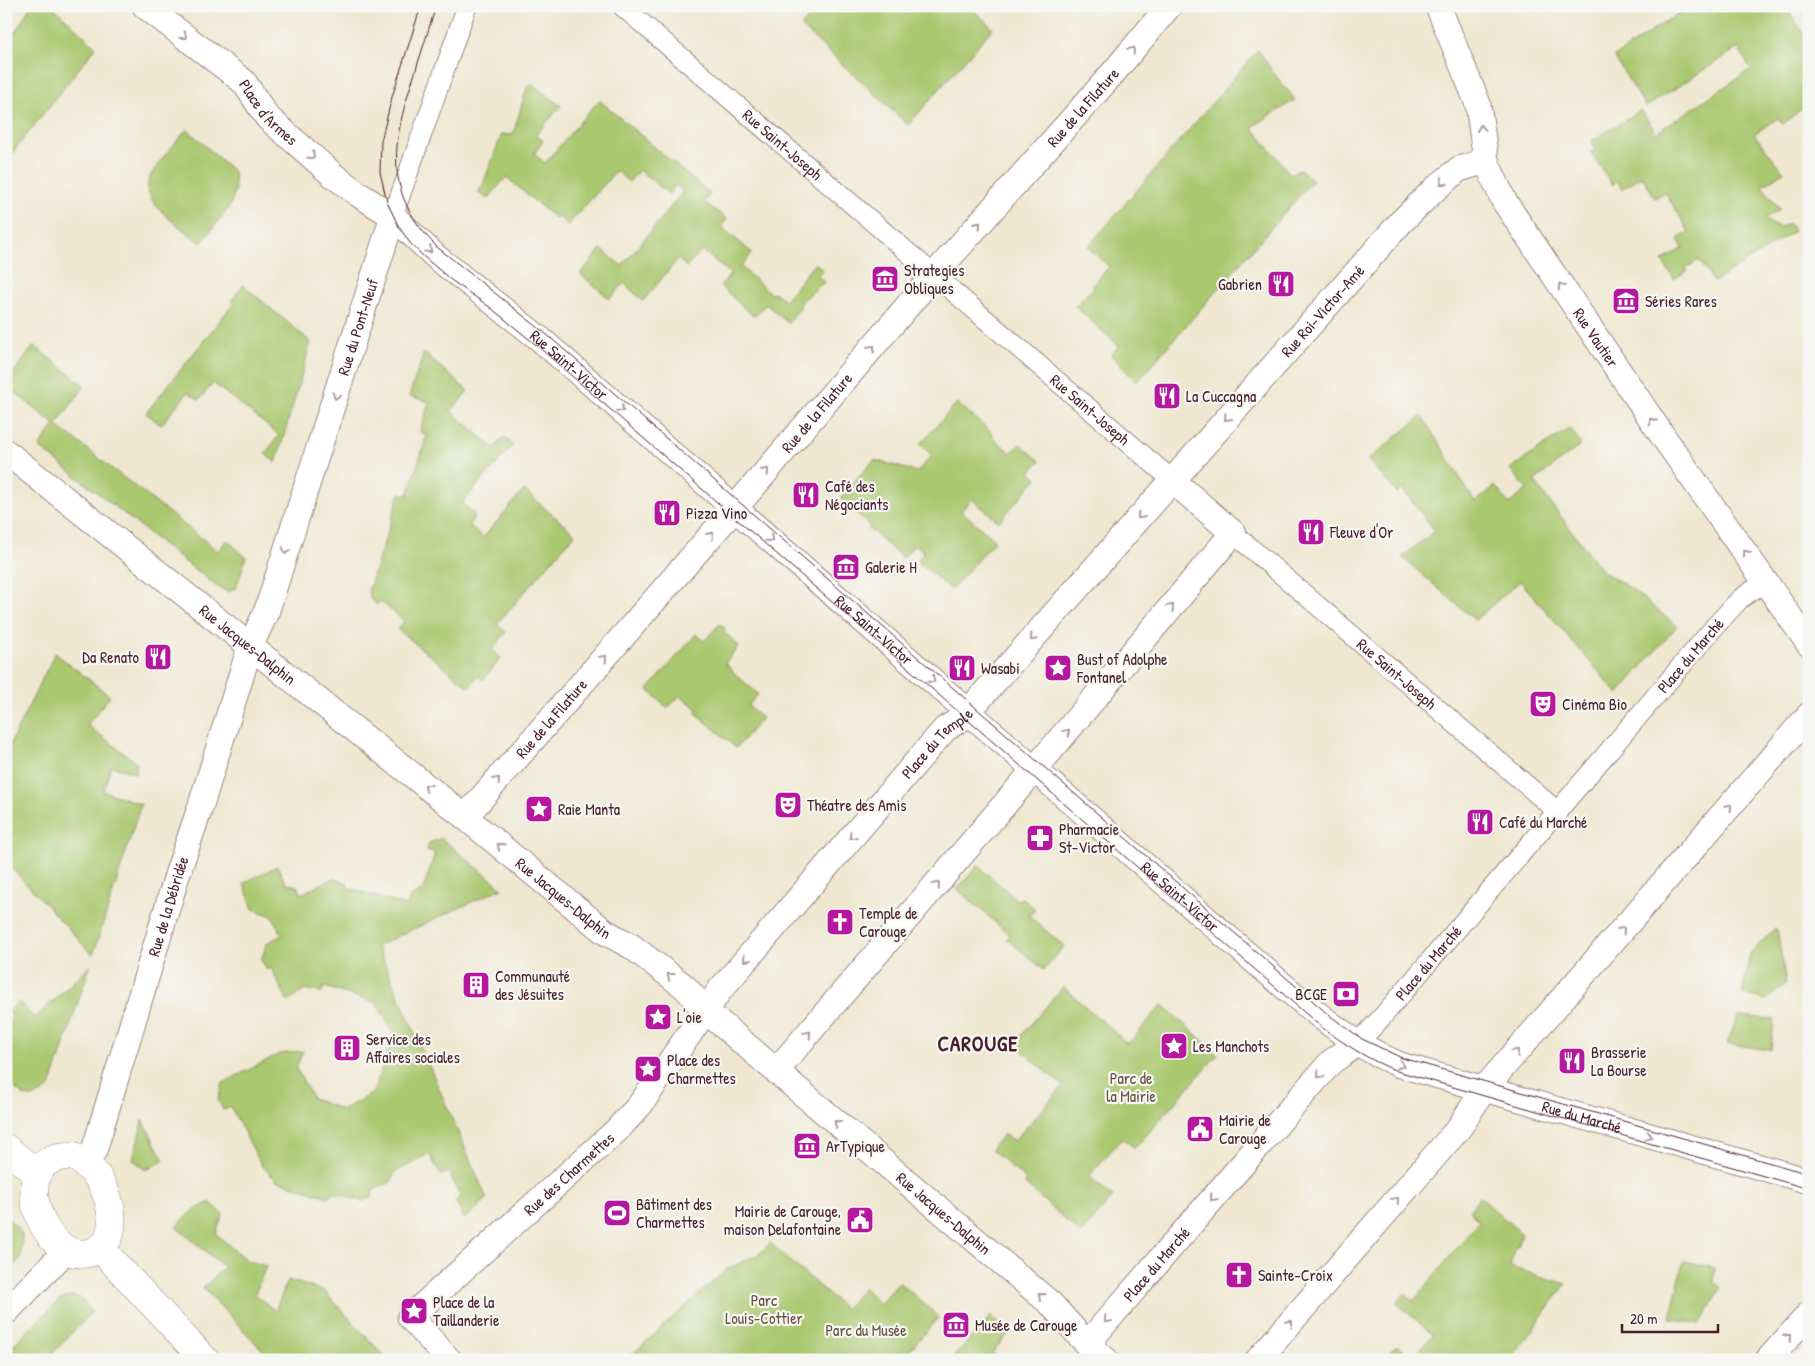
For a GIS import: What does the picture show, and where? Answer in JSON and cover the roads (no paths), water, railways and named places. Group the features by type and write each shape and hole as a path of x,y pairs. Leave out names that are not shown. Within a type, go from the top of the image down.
{"street":[{"name":"Place d'Armes","path":"146,6 244,82 267,117 333,175 358,194 393,216"},
{"name":"Rue du Pont-Neuf","path":"250,647 270,601 393,216 467,6"},
{"name":"Rue Saint-Joseph","path":"622,6 1558,812"},
{"name":"Rue de la Filature","path":"465,817 735,508 934,275 1113,73 1169,6"},
{"name":"Rue Vautier","path":"1438,6 1478,104 1486,161 1504,201 1660,432 1766,581 1802,615 1809,644"},
{"name":"Rue Roi-Victor-Amé","path":"1172,480 1402,222 1435,189 1459,169 1486,161"},
{"name":"Rue Saint-Victor","path":"393,216 436,257 540,339 1324,1020 1357,1044"},
{"name":"Rue Jacques-Dalphin","path":"6,452 465,817 605,932 631,946 684,987 706,1010 776,1071 1051,1304 1087,1344 1106,1360"},
{"name":"Place du Temple","path":"706,1010 720,990 945,729 964,716 1172,480"},
{"path":"776,1071 1036,770 1233,533"},
{"name":"Place du Marché","path":"1087,1344 1331,1062 1357,1044 1382,1017 1717,624 1740,599 1766,581"},
{"name":"Rue de la Débridée","path":"86,1164 94,1150 178,872 250,647"},
{"path":"1258,1360 1459,1128 1484,1090 1809,715"},
{"name":"Rue des Charmettes","path":"449,1360 410,1317 616,1131 640,1105 706,1010"},
{"name":"Rue du Marché","path":"1357,1044 1400,1065 1809,1181"},
{"path":"6,1148 37,1174"},
{"path":"74,1156 86,1164 97,1176 111,1206 111,1222 109,1238 100,1248 87,1253 75,1254 53,1239 43,1224 35,1203 33,1189 37,1174 45,1163 58,1157 74,1156"},
{"path":"6,1312 56,1261 64,1248"},
{"path":"100,1248 205,1360"},
{"path":"1768,1360 1809,1314"}],"tram line":[{"path":"421,6 392,97 381,141 380,172 387,202 399,227 410,243 451,280 491,308 535,344 1320,1026 1357,1051 1397,1071 1809,1189"},
{"path":"436,6 400,126 397,168 400,188 408,208 420,227 437,247 545,333 1329,1015 1362,1039 1402,1058 1809,1174"}],"place":[{"name":"Strategies Obliques","path":"885,279"},
{"name":"Gabrien","path":"1281,284"},
{"name":"Séries Rares","path":"1626,301"},
{"name":"La Cuccagna","path":"1167,396"},
{"name":"Café des Négociants","path":"806,495"},
{"name":"Pizza Vino","path":"667,513"},
{"name":"Fleuve d'Or","path":"1311,532"},
{"name":"Galerie H","path":"846,567"},
{"name":"Da Renato","path":"158,657"},
{"name":"Wasabi","path":"962,668"},
{"name":"Bust of Adolphe Fontanel","path":"1058,668"},
{"name":"Cinéma Bio","path":"1543,704"},
{"name":"Théatre des Amis","path":"788,805"},
{"name":"Raie Manta","path":"539,809"},
{"name":"Café du Marché","path":"1480,822"},
{"name":"Pharmacie St-Victor","path":"1040,838"},
{"name":"Temple de Carouge","path":"840,922"},
{"name":"Communauté des Jésuites","path":"476,985"},
{"name":"BCGE","path":"1346,994"},
{"name":"L'oie","path":"658,1017"},
{"name":"Les Manchots","path":"1174,1046"},
{"name":"Service des Affaires sociales","path":"347,1048"},
{"name":"Brasserie La Bourse","path":"1572,1061"},
{"name":"Place des Charmettes","path":"648,1069"},
{"name":"Mairie de Carouge","path":"1200,1129"},
{"name":"ArTypique","path":"807,1146"},
{"name":"Bâtiment des Charmettes","path":"617,1213"},
{"name":"Mairie de Carouge, maison Delafontaine","path":"860,1220"},
{"name":"Sainte-Croix","path":"1239,1275"},
{"name":"Place de la Taillanderie","path":"414,1311"},
{"name":"Musée de Carouge","path":"956,1325"}],"district":[{"name":"CAROUGE","path":"978,1044"}],"park label":[{"name":"Parc de la Mairie","path":"1131,1087"},
{"name":"Parc Louis-Cottier","path":"764,1309"},
{"name":"Parc du Musée","path":"866,1330"}]}
